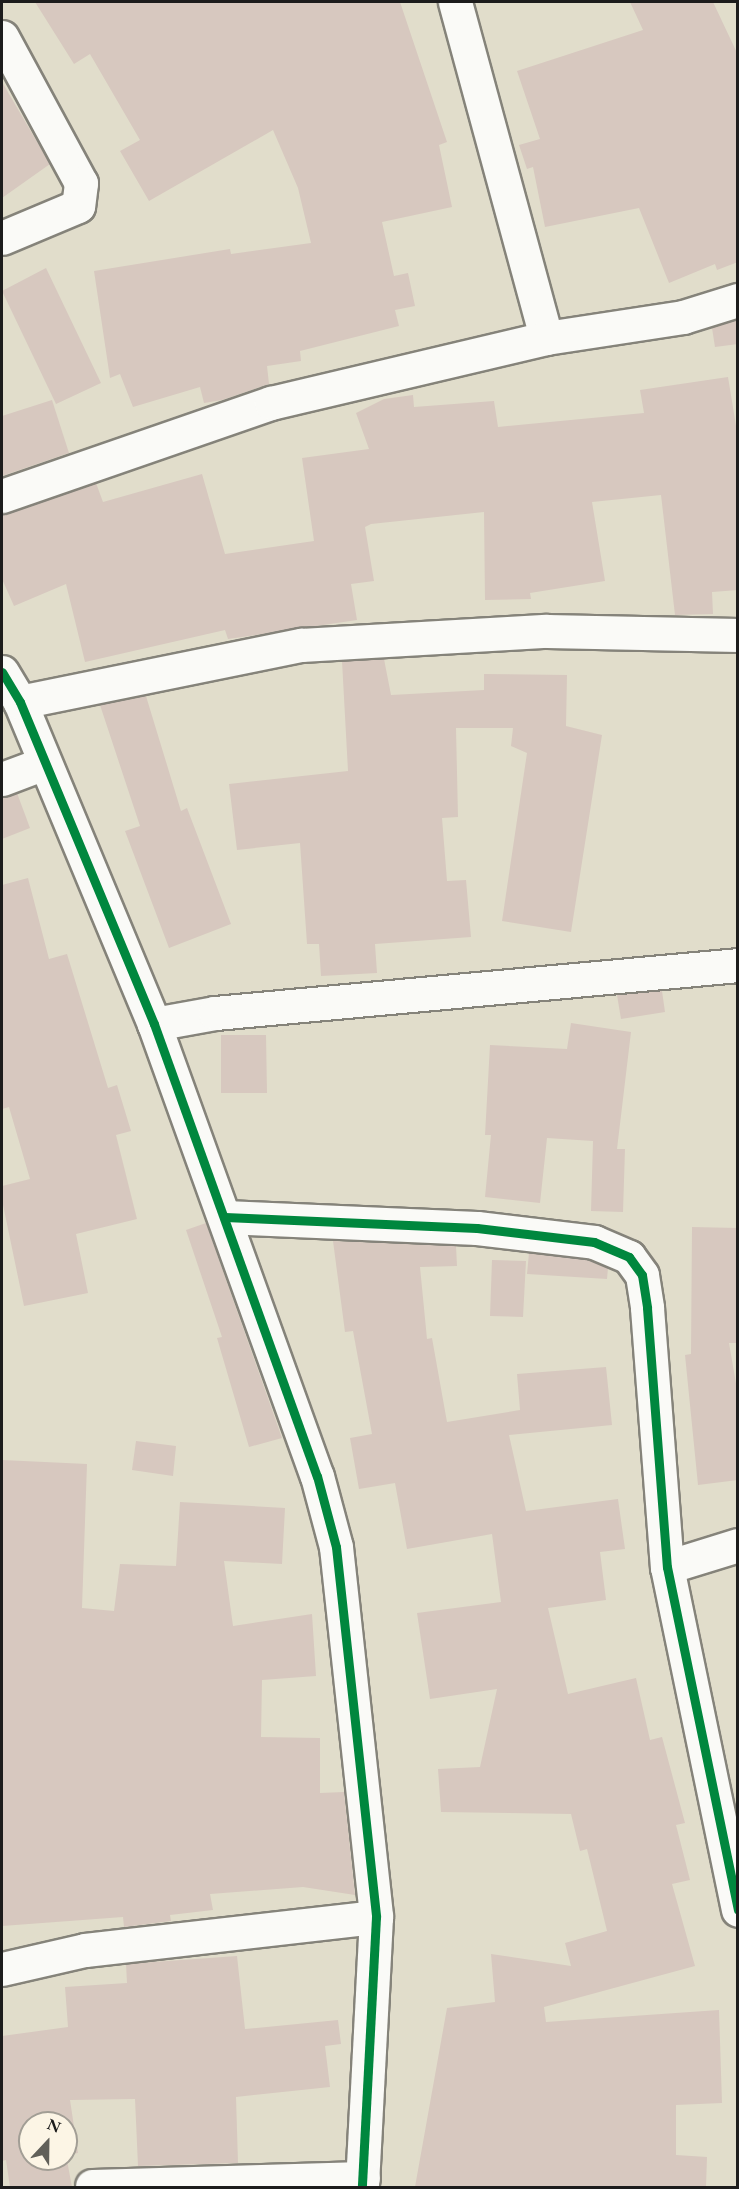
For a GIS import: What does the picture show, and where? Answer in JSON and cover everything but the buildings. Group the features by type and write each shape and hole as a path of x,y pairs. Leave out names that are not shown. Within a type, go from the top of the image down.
{"street":[{"path":"455,2 546,338"},
{"path":"2,37 81,183 78,206 2,238"},
{"path":"2,496 271,403 546,338 683,317 738,300"},
{"path":"20,702 301,645 547,631 738,634"},
{"path":"2,672 20,702 42,764 154,1024 317,1476 336,1547 376,1917 363,2183 92,2186"},
{"path":"2,779 42,764"},
{"path":"154,1024 214,1013 738,965"},
{"path":"225,1217 477,1228 594,1242 629,1257 642,1275 647,1308 667,1567 736,1891"},
{"path":"667,1567 738,1545"},
{"path":"2,1969 86,1950 376,1917"}],"cycle path":[{"path":"2,672 20,702 154,1024 317,1476 336,1547 376,1917 362,2188"},
{"path":"225,1217 477,1228 594,1242 629,1257 642,1275 647,1308 667,1567 738,1910"}]}
